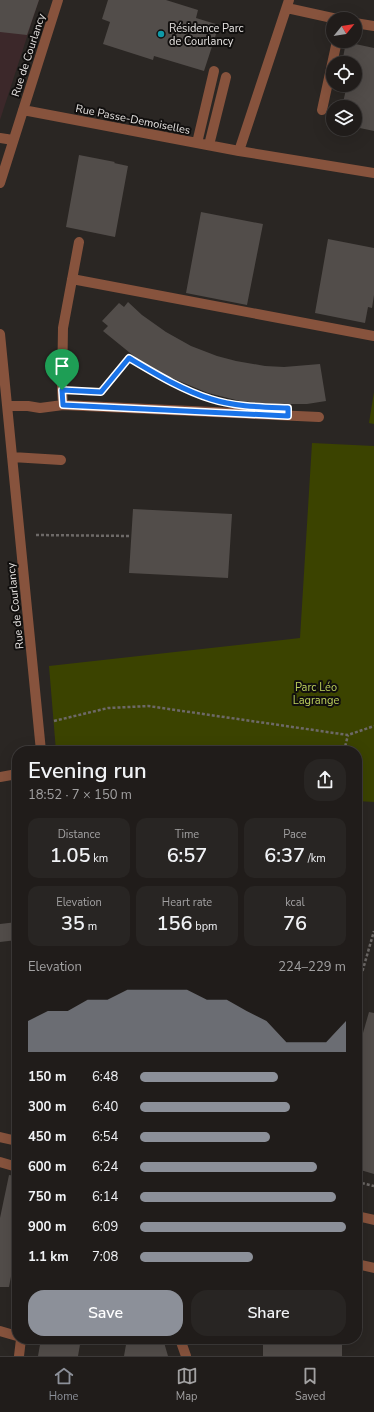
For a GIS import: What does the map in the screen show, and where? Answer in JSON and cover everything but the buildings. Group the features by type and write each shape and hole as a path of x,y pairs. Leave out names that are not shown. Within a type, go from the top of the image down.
{"street":[{"name":"Rue de Courlancy","path":"0,183 58,0"},
{"path":"240,151 288,4 326,16"},
{"path":"362,23 374,26"},
{"path":"322,110 335,48"},
{"path":"197,143 214,71"},
{"path":"209,146 226,77"},
{"name":"Rue Passe-Demoiselles","path":"23,110 209,146 374,173"},
{"path":"0,138 13,140"},
{"path":"63,405 63,328 79,242"},
{"path":"72,279 374,336"},
{"name":"Rue de Courlancy","path":"0,334 40,746"},
{"path":"8,406 28,406 40,408 63,405 319,417"},
{"path":"12,457 61,460"},
{"path":"0,777 12,775"},
{"path":"0,1137 12,1140"},
{"path":"0,1162 12,1166"},
{"path":"362,1217 374,1220"},
{"path":"362,1265 374,1268"},
{"path":"0,1331 12,1335"},
{"path":"18,1356 20,1344"},
{"path":"182,1344 186,1356"}],"path":[{"path":"101,392 129,358 182,388 200,395"},
{"path":"20,535 131,536"},
{"path":"38,724 108,708 148,706 348,735 374,726"},
{"path":"345,746 348,735"},
{"path":"362,973 374,931"},
{"path":"362,1183 374,1186"}],"shaded area":[{"path":"0,0 39,0 0,120"}],"green space":[{"path":"374,392 374,424 369,423"},
{"name":"Parc Léo Lagrange","path":"312,443 374,446 374,802 362,801 362,746 56,746 49,666 300,638"}],"place":[{"name":"Résidence Parc de Courlancy","path":"161,34"}],"route":[{"path":"129,358 182,388 212,400 259,407 288,408 288,416 63,405 62,390 101,392 129,358"}]}
